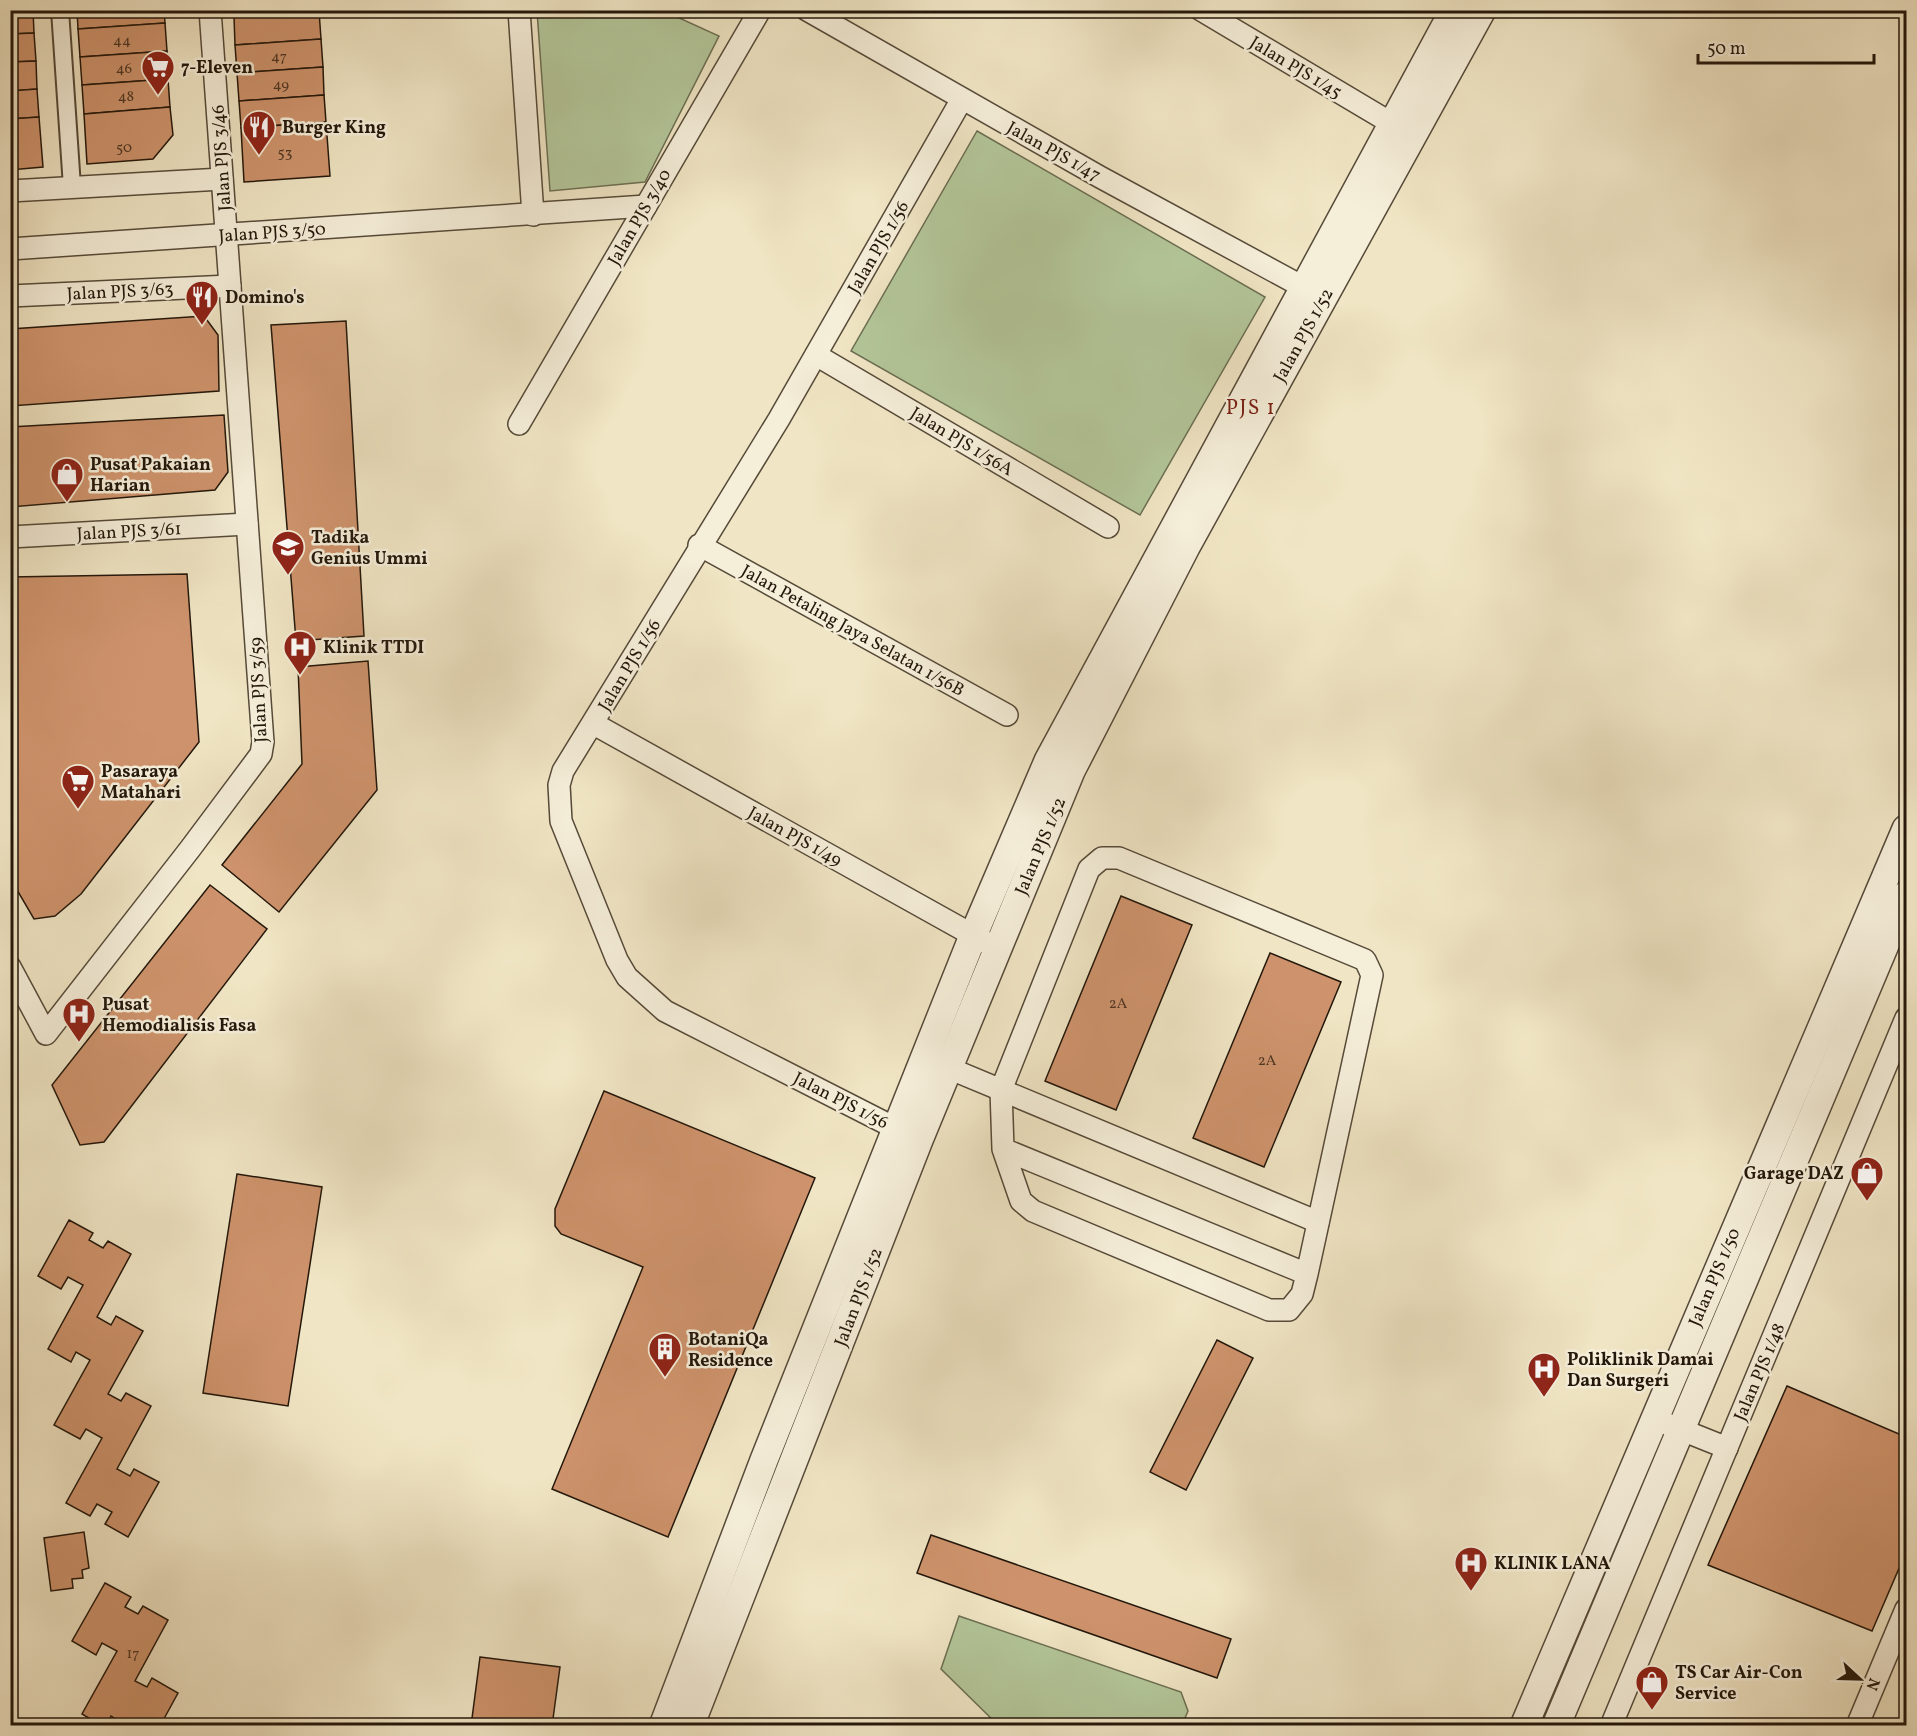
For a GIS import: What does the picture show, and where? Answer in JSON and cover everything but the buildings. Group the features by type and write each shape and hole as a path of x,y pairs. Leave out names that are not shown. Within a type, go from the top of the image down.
{"street":[{"path":"60,10 72,188"},
{"name":"Jalan PJS 3/46","path":"210,10 226,235"},
{"path":"519,10 533,215"},
{"name":"Jalan PJS 3/40","path":"519,424 760,10"},
{"name":"Jalan PJS 1/47","path":"807,10 962,99 1303,287"},
{"name":"Jalan PJS 1/45","path":"1201,10 1402,130"},
{"name":"Jalan PJS 1/52","path":"1060,766 1186,547 1402,130 1454,10"},
{"name":"Jalan PJS 1/52","path":"1402,130 1482,10"},
{"name":"Jalan PJS 1/56","path":"897,1129 665,1011 627,977 617,960 561,820 561,776 816,355 962,99"},
{"name":"Jalan PJS 1/52","path":"690,1725 790,1470 937,1063 985,942 1060,766 1303,287 1383,165"},
{"path":"10,191 222,179"},
{"name":"Jalan PJS 3/50","path":"10,249 646,206"},
{"name":"Jalan PJS 3/59","path":"10,967 46,1034 261,754 263,742 226,235"},
{"name":"Jalan PJS 3/63","path":"10,296 230,286"},
{"name":"Jalan PJS 1/56A","path":"816,355 1108,527"},
{"name":"Jalan PJS 3/61","path":"10,537 247,524"},
{"name":"Jalan Petaling Jaya Selatan 1/56B","path":"699,545 1007,715"},
{"name":"Jalan PJS 1/49","path":"594,724 985,942"},
{"name":"Jalan PJS 1/50","path":"1524,1725 1906,829"},
{"path":"1102,858 1119,858 1365,960 1372,975 1307,1274 1302,1294 1289,1310 1269,1310 1033,1211 1021,1201 1003,1149 1001,1090 1089,869 1102,858"},
{"name":"Jalan PJS 1/50","path":"1556,1725 1681,1429 1899,933 1906,895"},
{"path":"1866,920 1899,933"},
{"name":"Jalan PJS 1/48","path":"1611,1725 1906,1018"},
{"path":"937,1063 1318,1222"},
{"name":"Jalan PJS 1/52","path":"663,1725 764,1460 897,1129 937,1063"},
{"path":"1003,1149 1307,1274"},
{"path":"1654,1419 1727,1448"},
{"path":"764,1460 790,1470"},
{"path":"1857,1725 1906,1609"}],"green space":[{"path":"537,11 664,11 719,36 645,182 550,191"},
{"path":"977,131 1265,297 1140,515 851,351"},
{"path":"959,1616 1181,1692 1188,1711 1182,1725 998,1725 941,1669"}],"place":[{"name":"7-Eleven","path":"158,96"},
{"name":"Burger King","path":"259,156"},
{"name":"Domino's","path":"202,326"},
{"name":"Pusat Pakaian Harian","path":"67,503"},
{"name":"Tadika Genius Ummi","path":"288,576"},
{"name":"Klinik TTDI","path":"300,676"},
{"name":"Pasaraya Matahari","path":"78,810"},
{"name":"Pusat Hemodialisis Fasa","path":"79,1043"},
{"name":"Garage DAZ","path":"1867,1202"},
{"name":"BotaniQa Residence","path":"665,1378"},
{"name":"Poliklinik Damai Dan Surgeri","path":"1544,1398"},
{"name":"KLINIK LANA","path":"1471,1592"},
{"name":"TS Car Air-Con Service","path":"1652,1711"}],"district":[{"name":"PJS 1","path":"1251,407"}]}
